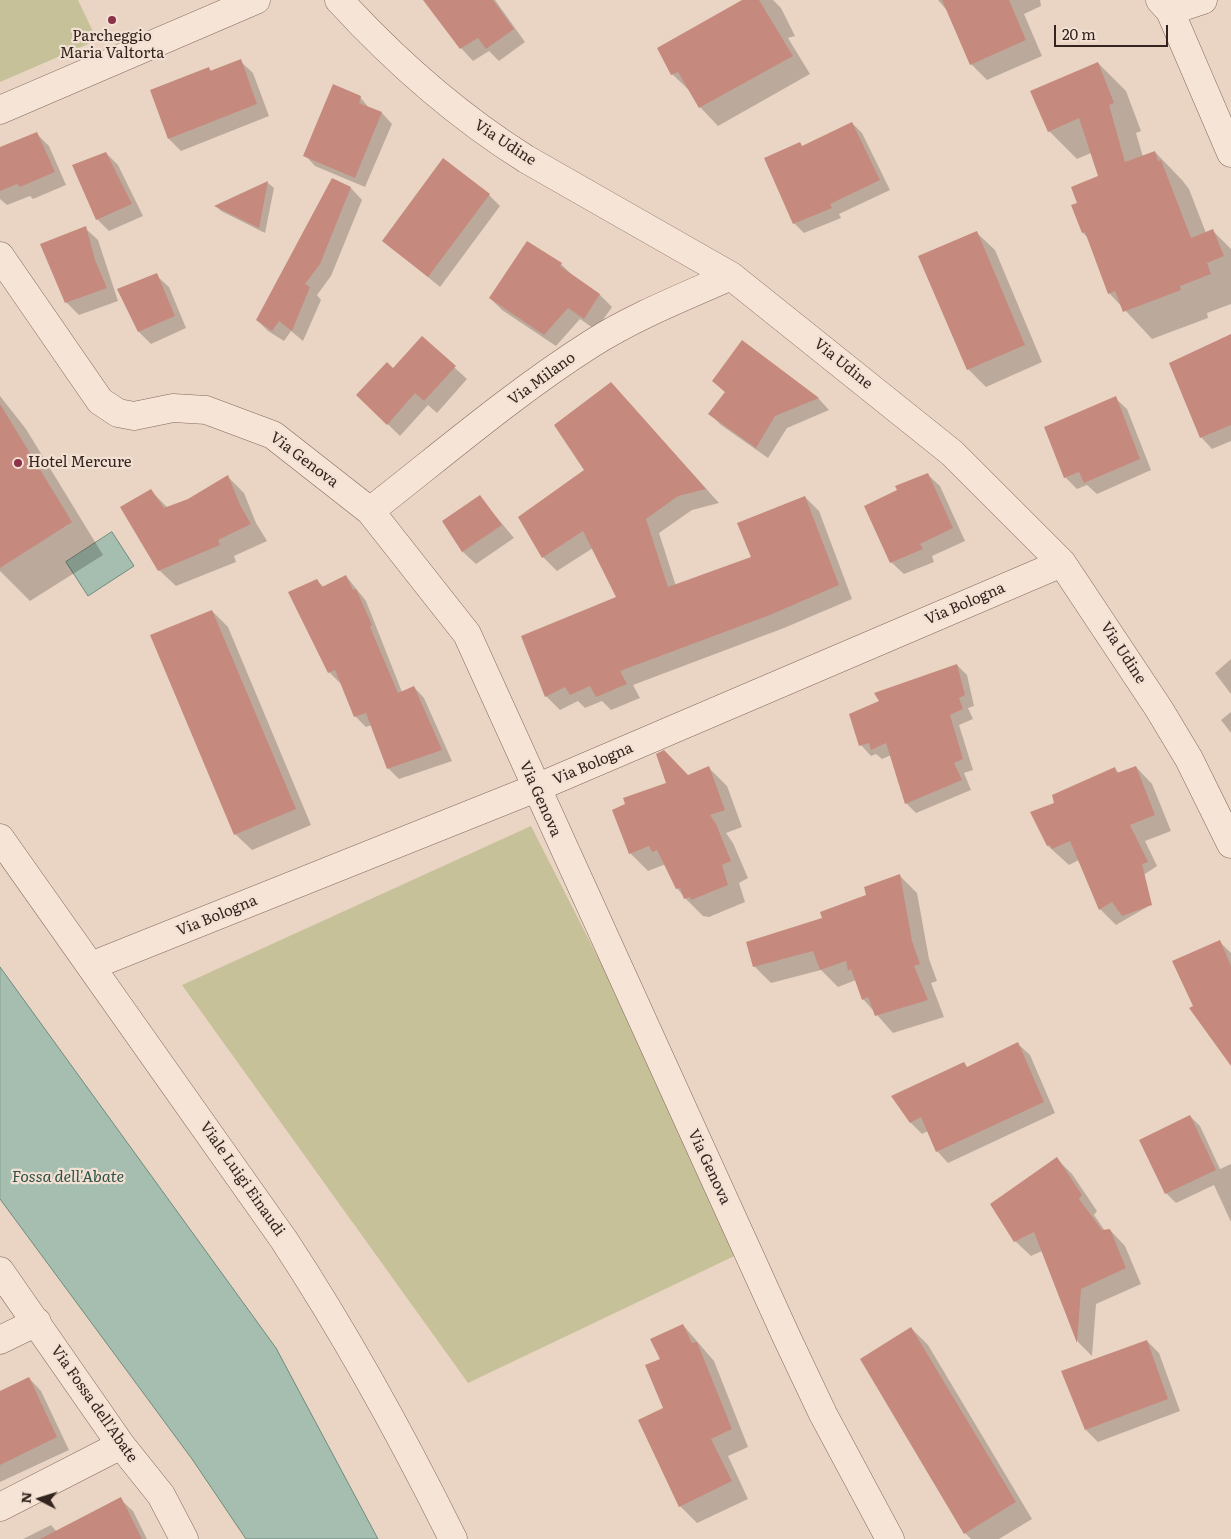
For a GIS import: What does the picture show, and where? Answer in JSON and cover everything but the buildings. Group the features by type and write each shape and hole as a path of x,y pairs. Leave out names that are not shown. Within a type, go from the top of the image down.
{"street":[{"path":"0,110 256,0"},
{"name":"Via Udine","path":"339,0 408,70 445,102 497,140 731,276 952,453 1062,563 1159,709 1189,759 1231,844"},
{"path":"1203,0 1165,5 1231,153"},
{"name":"Via Genova","path":"0,256 95,396 109,408 134,416 173,408 198,409 255,428 284,442 370,511 467,634 822,1414 890,1539"},
{"name":"Via Milano","path":"370,511 506,405 592,343 644,315 731,276"},
{"name":"Via Bologna","path":"91,966 536,788 1062,563"},
{"name":"Viale Luigi Einaudi","path":"0,838 284,1240 325,1303 413,1458 453,1539"},
{"name":"Via Fossa dell'Abate","path":"0,1271 121,1445 161,1496 184,1539"},
{"path":"0,1340 37,1322"},
{"path":"0,1507 121,1445"}],"shaded area":[{"path":"0,0 78,0 97,40 0,82"},
{"path":"531,826 747,1250 468,1383 182,985"}],"water":[{"path":"112,532 134,566 88,596 66,562"},
{"name":"Fossa dell'Abate","path":"0,967 276,1348 378,1539 246,1539 192,1459 0,1199"}],"place":[{"name":"Parcheggio Maria Valtorta","path":"112,20"},
{"name":"Hotel Mercure","path":"18,463"}]}
